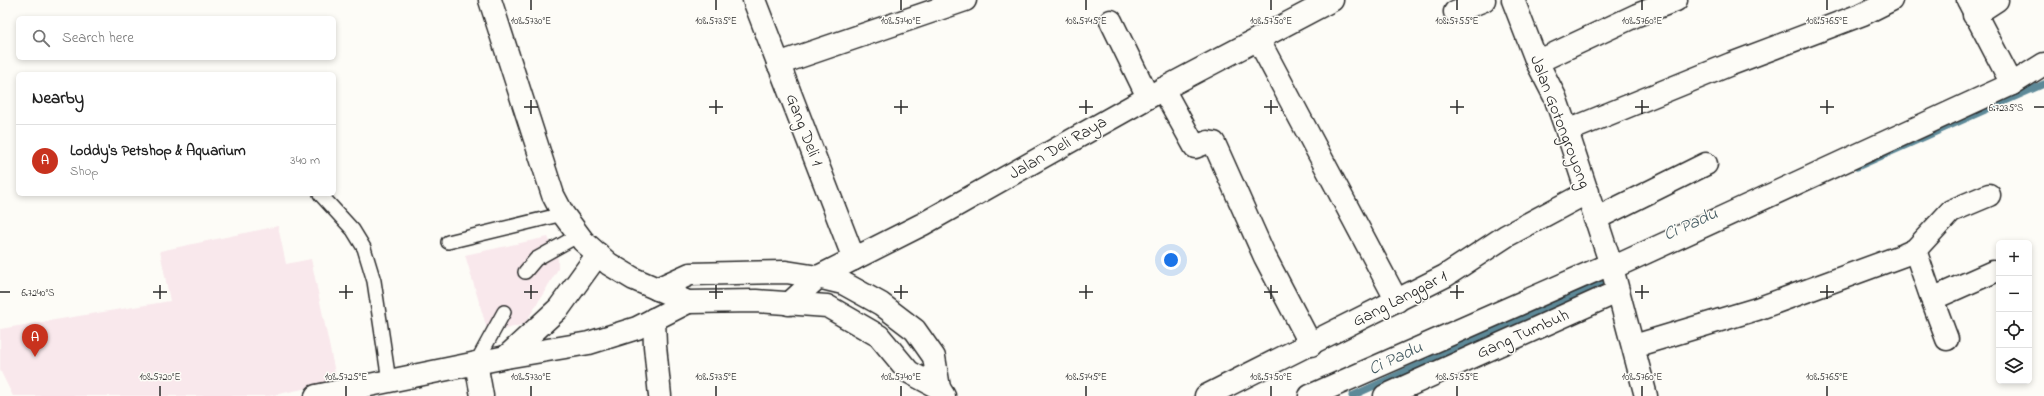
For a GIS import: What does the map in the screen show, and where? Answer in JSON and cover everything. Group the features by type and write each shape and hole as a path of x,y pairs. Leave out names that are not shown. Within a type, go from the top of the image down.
{"main road":[{"path":"490,0 553,195 563,214 583,241 609,264 634,279 688,302 756,301 827,306 879,336 909,372 941,392"},
{"name":"Gang Deli 1","path":"754,0 854,259"},
{"path":"778,64 965,0"},
{"name":"Jalan Deli Raya","path":"789,304 818,277 922,224 1155,93 1332,0"},
{"path":"1455,12 1484,0"},
{"name":"Jalan Gotongroyong","path":"1513,0 1537,62 1555,97 1588,192 1634,346 1646,396"},
{"path":"1537,62 1637,15 1676,0"},
{"path":"1567,130 1731,64 1863,14 1891,0"},
{"path":"1997,0 1971,7 2012,84"},
{"path":"1111,21 1155,93 1195,147 1208,142 1214,143 1265,257 1311,345"},
{"path":"1258,39 1397,301"},
{"path":"1310,396 1614,278 2012,84 2044,64"},
{"path":"1595,219 1706,164"},
{"name":"Gang Langgar 1","path":"1206,396 1311,345 1446,276 1506,236 1588,192"},
{"path":"1634,346 1757,310 1915,250 1951,211 1989,195"},
{"path":"1915,250 1947,339"},
{"path":"506,357 559,308 598,254"},
{"path":"657,289 690,274 786,272 843,283 881,304 916,330 934,357 941,392"},
{"path":"1932,299 1993,272"},
{"name":"Gang Tumbuh","path":"1385,396 1614,278"},
{"path":"316,396 506,357 589,343 637,328 688,302"},
{"path":"654,319 660,396"},
{"path":"476,363 482,396"}],"lane":[{"path":"322,196 353,230 364,248 374,281 389,381"},
{"path":"448,242 563,214"},
{"path":"525,272 536,259 579,235"},
{"path":"476,363 504,312"}],"shaded area":[{"path":"278,226 286,264 311,259 337,382 269,396 13,396 0,370 0,329 170,301 160,251"},
{"path":"548,237 558,259 558,269 525,324 502,330 487,329 465,255"}],"waterway":[{"name":"Ci Padu","path":"1857,167 2044,84"},
{"name":"Ci Padu","path":"1352,396 1612,277"}],"place":[{"name":"Loddy's Petshop & Aquarium","path":"35,357"}]}
